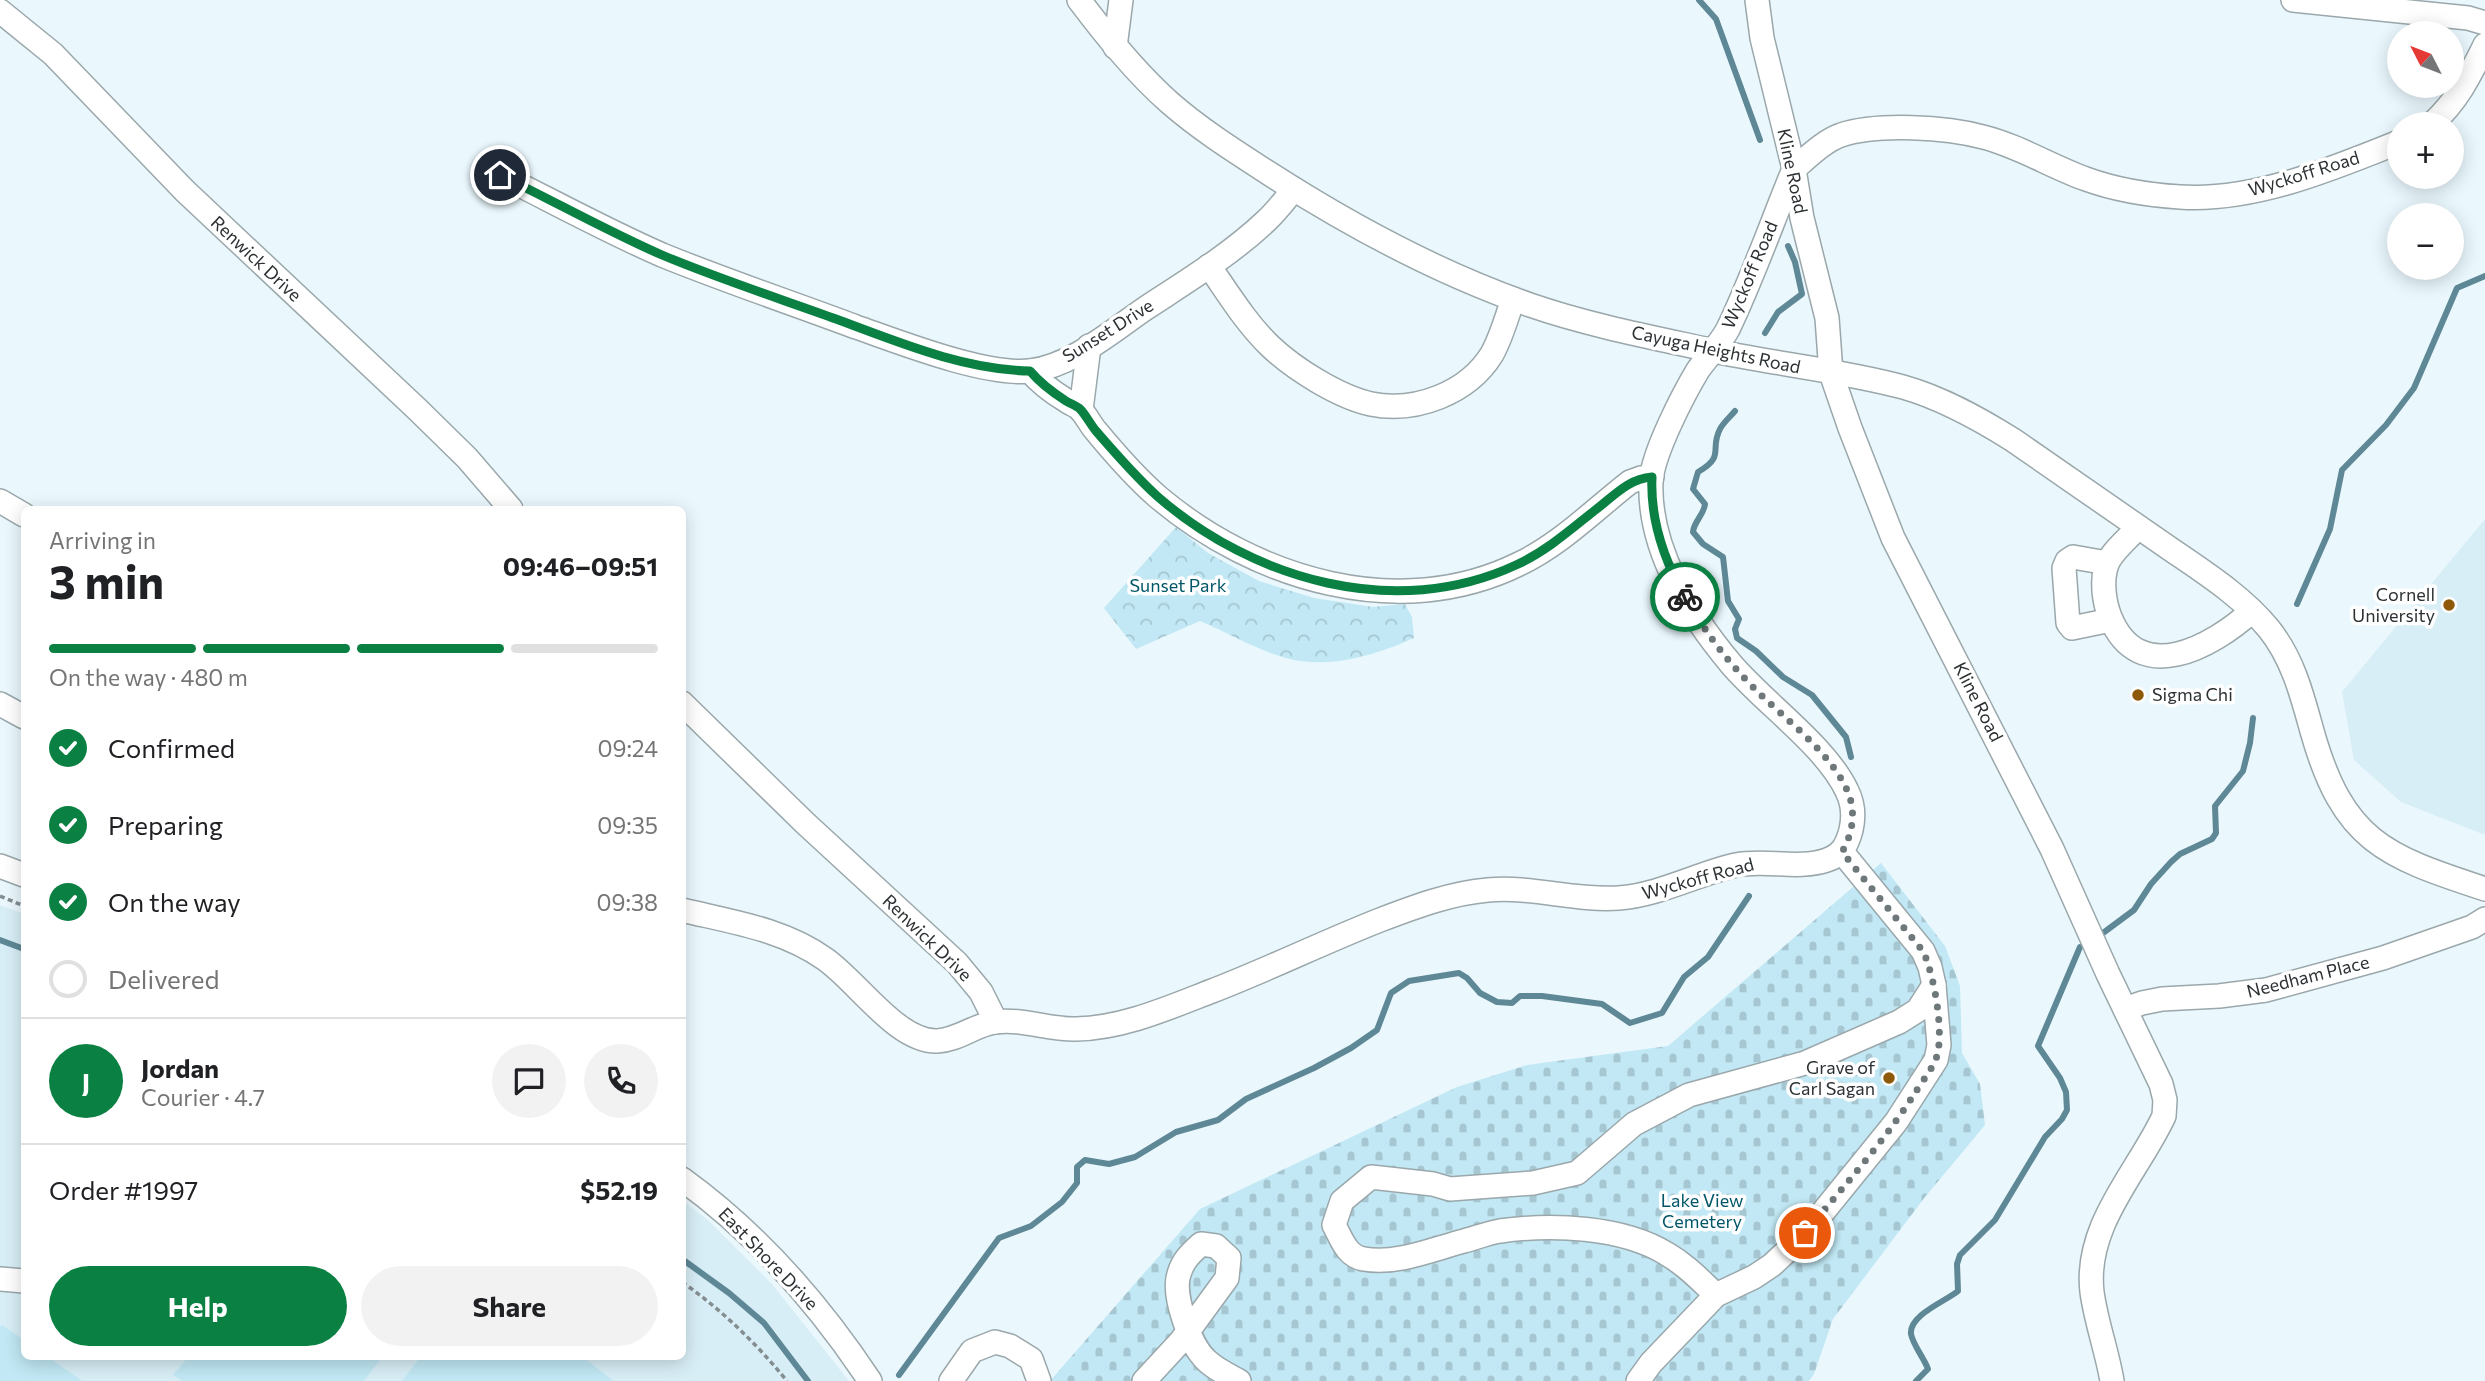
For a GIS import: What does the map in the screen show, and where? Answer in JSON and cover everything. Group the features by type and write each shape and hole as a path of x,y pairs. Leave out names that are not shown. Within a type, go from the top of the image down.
{"street":[{"name":"Cayuga Heights Road","path":"1079,0 1115,47 1170,103 1212,136 1293,189 1398,249 1513,299 1603,326 1713,351 1905,388 1943,401 2013,440 2228,590 2268,628 2288,659 2302,692 2322,766 2337,799 2367,836 2393,855 2485,889"},
{"path":"1115,47 1121,0"},
{"name":"Kline Road","path":"1757,0 1762,38 1827,318 1831,373 1893,538 2052,849 2161,1084 2165,1100 2164,1116 2109,1211 2095,1246 2092,1290 2112,1381"},
{"path":"2293,0 2468,18 2485,23"},
{"name":"Renwick Drive","path":"0,11 53,54 185,191 467,458 508,506"},
{"path":"2445,112 2463,90 2485,45"},
{"name":"Wyckoff Road","path":"996,1022 1016,1021 1068,1030 1096,1028 1138,1018 1216,990 1403,911 1465,893 1515,889 1592,898 1626,897 1738,865 1762,862 1820,862 1836,857 1842,852 1849,838 1853,822 1852,804 1847,790 1826,760 1746,680 1701,625 1663,550 1653,512 1652,477 1661,444 1697,372 1728,328 1794,169 1842,135 1889,128 1921,128 1983,136 2086,179 2118,189 2161,195 2217,197 2260,189 2331,169 2387,147"},
{"name":"Sunset Drive","path":"500,175 661,254 838,320 955,359 991,368 1030,371 1070,357 1209,266 1266,221 1293,189"},
{"path":"1209,266 1249,322 1284,358 1351,398 1373,404 1395,406 1443,397 1472,379 1492,353 1513,299"},
{"path":"1081,410 1088,346"},
{"path":"1030,371 1043,386 1081,410 1095,430 1138,478 1193,523 1229,545 1272,566 1322,582 1351,587 1412,591 1457,586 1491,576 1546,548 1630,482 1652,477"},
{"path":"0,501 21,513"},
{"path":"2138,527 2107,563 2104,582 2106,608 2111,620 2116,630 2133,648 2157,656 2181,655 2229,632 2252,611"},
{"path":"2107,563 2073,557 2067,561 2064,568 2068,623 2072,628 2111,620"},
{"path":"0,705 21,716"},
{"name":"Renwick Drive","path":"686,707 805,823 957,963 981,992 996,1022"},
{"path":"1638,1381 1651,1363 1716,1295 1772,1265 1805,1233 1896,1122 1936,1060 1939,1045 1934,985 1923,951 1842,852"},
{"path":"0,866 21,874"},
{"path":"686,911 771,930 810,949 848,978 896,1025 920,1039 950,1039 996,1022"},
{"name":"Needham Place","path":"2124,1009 2162,999 2266,990 2324,976 2472,927 2485,919"},
{"path":"1716,1295 1688,1268 1666,1253 1645,1242 1616,1233 1560,1228 1499,1231 1396,1259 1363,1259 1350,1253 1334,1224 1342,1201 1371,1177 1433,1184 1450,1189 1533,1183 1577,1173 1634,1124 1689,1095 1805,1063 1899,1022 1918,1010 1934,985"},
{"name":"East Shore Drive","path":"686,1183 719,1207 791,1276 844,1341 870,1381"},
{"path":"0,1279 21,1281"},
{"path":"1144,1381 1188,1332 1206,1360 1239,1381"},
{"path":"951,1381 972,1351 995,1342 1010,1346 1031,1359 1039,1381"}],"path":[{"path":"0,896 21,905"},
{"path":"686,1285 711,1302 747,1335 787,1381"}],"shaded area":[{"name":"Cornell University","path":"2485,519 2485,835 2401,802 2354,760 2342,692"},
{"path":"0,905 21,913 21,1360 686,1360 686,1203 708,1220 772,1284 849,1381 0,1381"}],"green space":[{"name":"Sunset Park","path":"1176,527 1208,553 1259,581 1314,598 1373,607 1405,604 1412,617 1414,638 1352,659 1302,661 1264,651 1200,621 1136,649 1104,608"},
{"name":"Lake View Cemetery","path":"1881,863 1945,946 1960,986 1962,1053 1980,1084 1985,1125 1925,1197 1833,1319 1814,1374 1809,1381 1050,1381 1200,1209 1457,1087 1527,1065 1668,1046"},
{"path":"2,1325 21,1338 21,1360 53,1360 82,1381 0,1381"},
{"path":"186,1360 380,1360 364,1381 182,1381 173,1375"},
{"path":"418,1360 587,1360 613,1381 402,1381"}],"waterway":[{"path":"1699,0 1716,19 1760,140"},
{"path":"1765,333 1778,312 1802,294 1795,262 1788,246"},
{"path":"2297,604 2330,529 2342,470 2386,425 2414,388 2457,288 2485,276"},
{"path":"1735,411 1720,429 1712,461 1698,472 1693,489 1705,504 1693,532 1703,544 1723,557 1728,601 1739,619 1735,629 1737,638 1756,651 1783,677 1812,695 1846,737 1851,757"},
{"path":"2103,933 2134,910 2151,884 2180,854 2212,839 2216,833 2215,806 2243,771 2253,718"},
{"path":"899,1375 999,1238 1031,1226 1062,1202 1077,1183 1077,1167 1085,1160 1109,1164 1135,1157 1176,1132 1218,1120 1246,1099 1351,1048 1377,1030 1391,993 1409,981 1459,973 1480,993 1497,1002 1512,1003 1520,996 1542,996 1602,1004 1630,1023 1662,1013 1684,977 1708,957 1749,896"},
{"path":"0,940 21,948"},
{"path":"1916,1381 1928,1369 1912,1338 1912,1327 1929,1309 1958,1291 1957,1264 1960,1255 1995,1220 2045,1137 2067,1110 2066,1092 2060,1078 2038,1046 2080,947"},
{"path":"686,1262 764,1323 808,1381"}],"way so far":[{"path":"1685,597 1701,625 1733,665 1819,752 1843,784 1850,797 1853,822 1842,852 1923,951 1934,985 1939,1045 1936,1060 1896,1122 1805,1233"}],"place":[{"name":"Cornell University","path":"2449,605"},
{"name":"Sigma Chi","path":"2138,695"},
{"name":"Grave of Carl Sagan","path":"1889,1078"}],"route":[{"path":"500,175 661,254 768,294 890,339 955,359 991,368 1030,371 1043,386 1081,410 1117,456 1158,497 1210,535 1291,574 1322,582 1377,590 1436,589 1476,581 1533,557 1630,482 1652,477 1656,526 1663,550 1685,597"}]}
